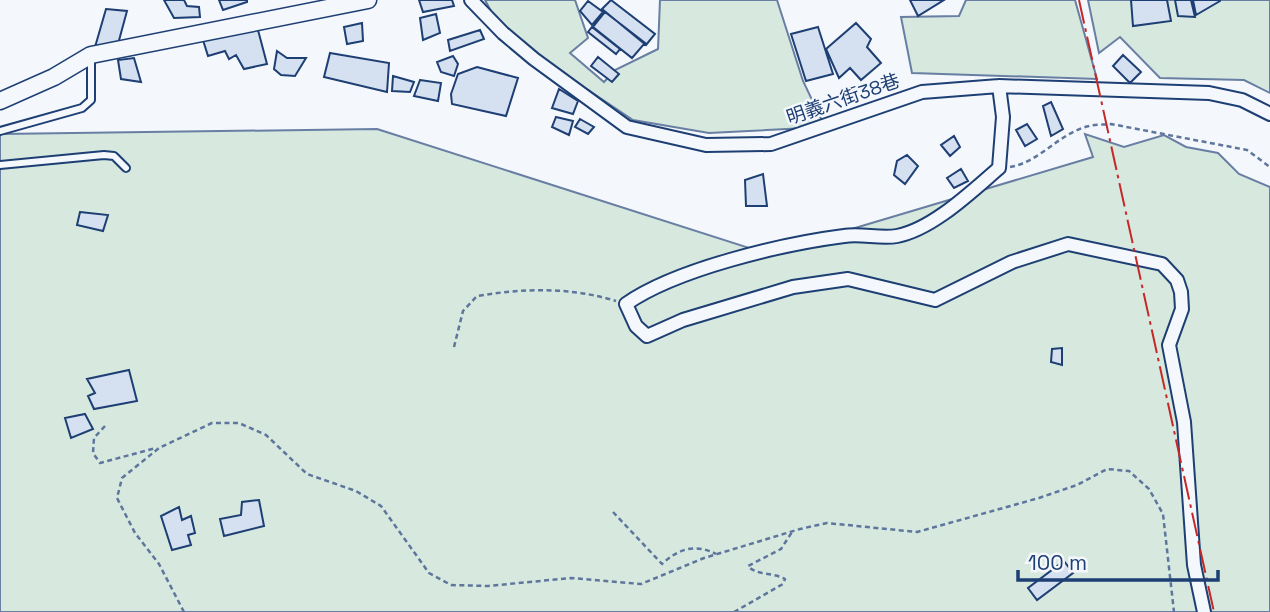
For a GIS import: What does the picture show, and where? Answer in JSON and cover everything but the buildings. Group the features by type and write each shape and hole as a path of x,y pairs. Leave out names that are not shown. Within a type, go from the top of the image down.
{"street":[{"path":"0,101 54,77 91,55 368,0"},
{"name":"明義六街38巷","path":"471,0 534,60 627,127 706,145 771,144 922,92 999,86 1209,93 1242,100 1270,114"},
{"path":"999,86 1003,117 999,168 964,198 916,230 896,237 848,235 789,245 680,277 647,290 626,304 636,326 647,336 683,320 793,287 848,279 934,300 1012,262 1068,244 1162,264 1177,280 1181,292 1182,309 1169,345 1184,422 1194,565 1204,612"}],"lane":[{"path":"0,131 82,108 91,100 91,55"},
{"path":"0,166 104,155 114,156 127,168"}],"path":[{"path":"999,168 1025,164 1058,141 1088,126 1111,124 1247,150 1270,167"},
{"path":"454,347 463,311 477,296 544,289 587,292 626,304"},
{"path":"105,426 94,438 93,453 100,463 159,447 212,423 239,423 267,435 307,474 356,491 381,506 429,573 451,585 488,586 570,578 641,584 716,554 827,523 917,532 1039,498 1077,485 1107,469 1129,471 1149,489 1163,513 1174,612"},
{"path":"159,447 122,478 117,498 135,533 159,564 184,612"},
{"path":"613,512 662,564 675,551 702,547 716,554"},
{"path":"734,612 783,584 785,579 779,575 753,571 748,566 781,549 792,532"}],"shaded area":[{"path":"485,0 575,0 588,38 570,53 604,82 615,70 658,49 660,0 777,0 803,81 825,127 709,133 633,120 503,33"},
{"path":"966,0 1075,0 1097,79 912,73 901,17 959,16"},
{"path":"1088,0 1270,0 1270,93 1244,80 1160,78 1120,37 1099,53"},
{"path":"377,129 768,254 1093,157 1085,134 1124,147 1164,135 1186,147 1218,153 1239,174 1270,187 1270,612 0,612 0,134"}],"power":[{"path":"1079,0 1214,612"}]}
